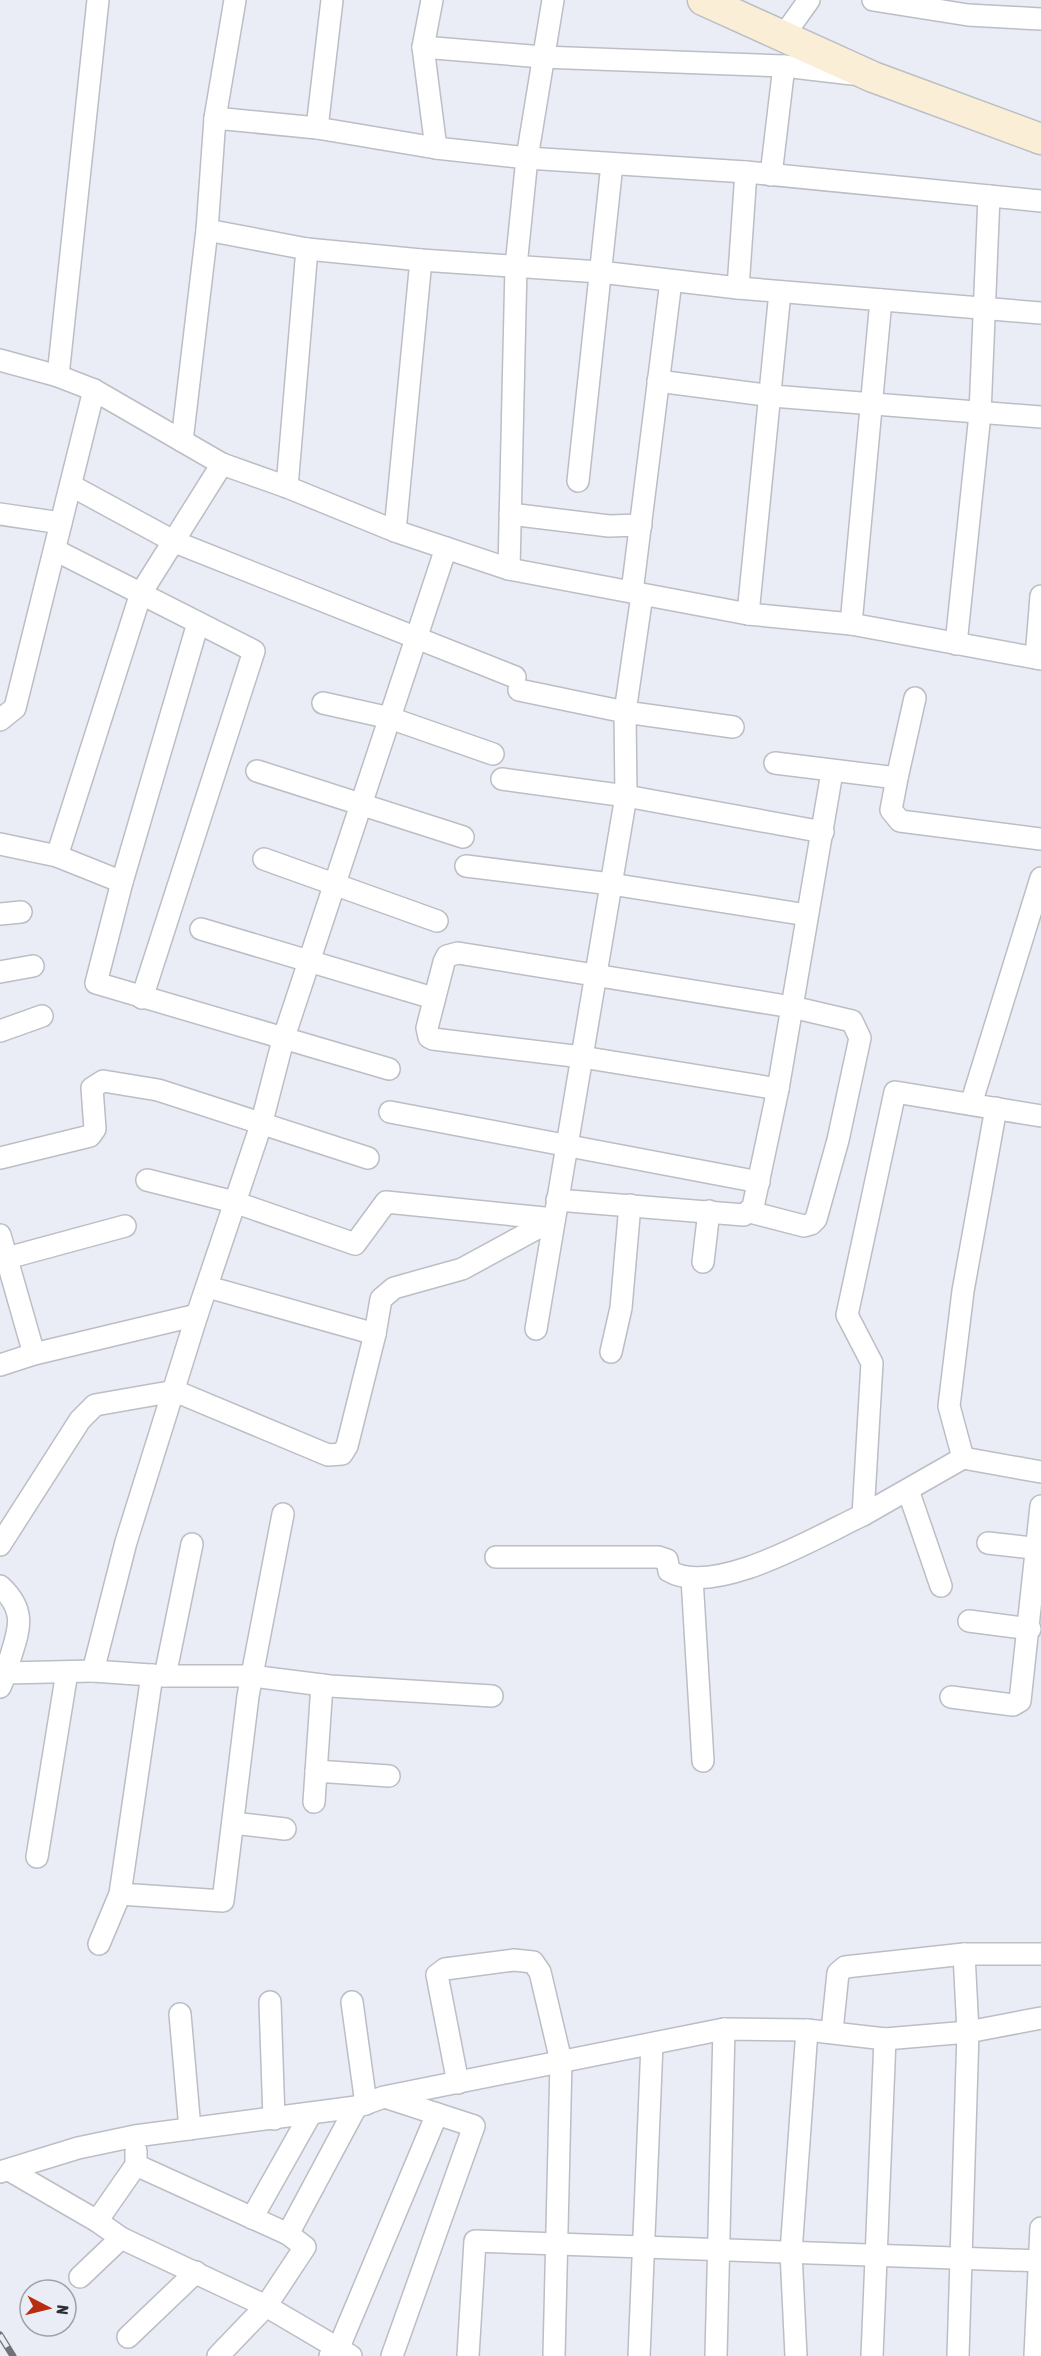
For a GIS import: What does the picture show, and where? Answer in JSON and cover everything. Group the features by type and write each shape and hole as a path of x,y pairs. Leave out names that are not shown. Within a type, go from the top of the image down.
{"street":[{"path":"58,376 98,0"},
{"path":"183,441 207,230 215,118 235,0"},
{"path":"317,128 332,0"},
{"path":"432,0 423,46 436,148"},
{"path":"509,570 516,266 527,158 553,0"},
{"path":"703,0 873,77 1041,139"},
{"path":"784,35 809,0"},
{"path":"871,1 968,15 1041,19"},
{"path":"423,46 542,57 784,66 873,77"},
{"path":"771,175 784,66"},
{"path":"215,118 317,128 436,148 527,158 746,172 1041,201"},
{"path":"578,481 612,164"},
{"path":"738,288 746,172"},
{"path":"956,644 980,414 982,307 989,196"},
{"path":"207,230 307,249 421,260 600,272 780,292 1041,313"},
{"path":"287,487 307,249"},
{"path":"395,531 421,260"},
{"path":"536,1329 626,796 625,712 637,594 641,525 671,281"},
{"path":"748,614 772,396 780,292"},
{"path":"851,624 881,300"},
{"path":"0,364 58,376 94,390 222,464 287,487 395,531 509,570 748,614 851,624 1039,659 1041,596"},
{"path":"658,381 772,396 1041,417"},
{"path":"0,720 15,708 94,390"},
{"path":"57,856 141,593 222,464"},
{"path":"72,486 175,542 415,639 517,684 625,712 733,727"},
{"path":"0,514 61,523"},
{"path":"510,514 609,526 641,525"},
{"path":"93,1671 126,1542 197,1316 261,1125 283,1040 446,548"},
{"path":"55,550 254,651 142,998"},
{"path":"198,623 122,882 96,982 283,1040 389,1069"},
{"path":"915,699 891,810 900,820 1041,839"},
{"path":"323,703 390,718 493,754"},
{"path":"775,763 832,772 897,778"},
{"path":"257,771 464,837"},
{"path":"750,1212 759,1182 778,1089 832,772"},
{"path":"502,779 626,796 823,832"},
{"path":"0,844 57,856 122,882"},
{"path":"264,859 437,921"},
{"path":"466,866 611,884 807,915"},
{"path":"971,1104 1041,878"},
{"path":"0,914 21,912"},
{"path":"201,928 433,998"},
{"path":"147,1180 234,1202 354,1244 386,1202 556,1210 630,1205 744,1215 750,1212 804,1226 816,1219 838,1140 860,1038 852,1021 792,1007 452,953 444,962 433,998 427,1033 433,1039 582,1057 778,1089"},
{"path":"0,972 33,966"},
{"path":"0,1031 42,1016"},
{"path":"0,1158 90,1136 95,1129 92,1088 103,1081 158,1090 368,1158"},
{"path":"863,1515 872,1363 847,1314 895,1092 1041,1116"},
{"path":"963,1458 949,1406 963,1291 996,1108"},
{"path":"390,1112 759,1182"},
{"path":"611,1352 621,1308 630,1205"},
{"path":"0,1545 80,1420 95,1405 175,1391 328,1455 342,1454 347,1446 375,1334 381,1299 394,1288 462,1269 556,1210"},
{"path":"703,1262 709,1211"},
{"path":"3,1259 125,1226"},
{"path":"0,1235 3,1259 34,1354"},
{"path":"208,1287 375,1334"},
{"path":"0,1365 34,1354 197,1316"},
{"path":"496,1557 658,1557 667,1560 669,1571 678,1576 692,1578 743,1571 863,1515 963,1458 1041,1472"},
{"path":"908,1490 941,1586"},
{"path":"951,1697 1012,1705 1020,1701 1039,1549 1041,1506"},
{"path":"120,1894 223,1901 252,1676 283,1514"},
{"path":"988,1543 1039,1549"},
{"path":"99,1944 120,1894 158,1675 192,1544"},
{"path":"692,1578 703,1761"},
{"path":"0,1586 13,1598 19,1613 3,1680 93,1671 158,1675 252,1676 322,1685 492,1696"},
{"path":"969,1621 1030,1629"},
{"path":"37,1857 67,1672"},
{"path":"314,1802 322,1685"},
{"path":"316,1771 389,1776"},
{"path":"233,1823 285,1829"},
{"path":"832,2031 838,1973 845,1967 963,1953 1041,1954"},
{"path":"958,2356 968,2032 963,1953"},
{"path":"458,2083 437,1975 446,1969 514,1960 533,1962 540,1972 561,2061 554,2356"},
{"path":"270,2002 274,2120"},
{"path":"288,2234 369,2103 352,2002"},
{"path":"180,2014 190,2129"},
{"path":"5,2171 78,2148 135,2136 310,2115 561,2061 724,2029 832,2031 885,2038 968,2032 1041,2018"},
{"path":"716,2356 724,2029"},
{"path":"796,2356 791,2252 807,2030"},
{"path":"872,2356 885,2038"},
{"path":"639,2356 652,2044"},
{"path":"369,2103 437,2114 474,2126 392,2356"},
{"path":"5,2171 97,2221 121,2238 266,2306 340,2353 437,2114"},
{"path":"252,2218 310,2115"},
{"path":"97,2221 136,2165 135,2136"},
{"path":"136,2165 288,2234 305,2247 266,2306 218,2356"},
{"path":"1035,2356 1041,2228"},
{"path":"80,2277 121,2238"},
{"path":"468,2356 475,2241 1040,2260"},
{"path":"128,2337 196,2272"}],"railway":[{"path":"0,2335 13,2356"}]}
